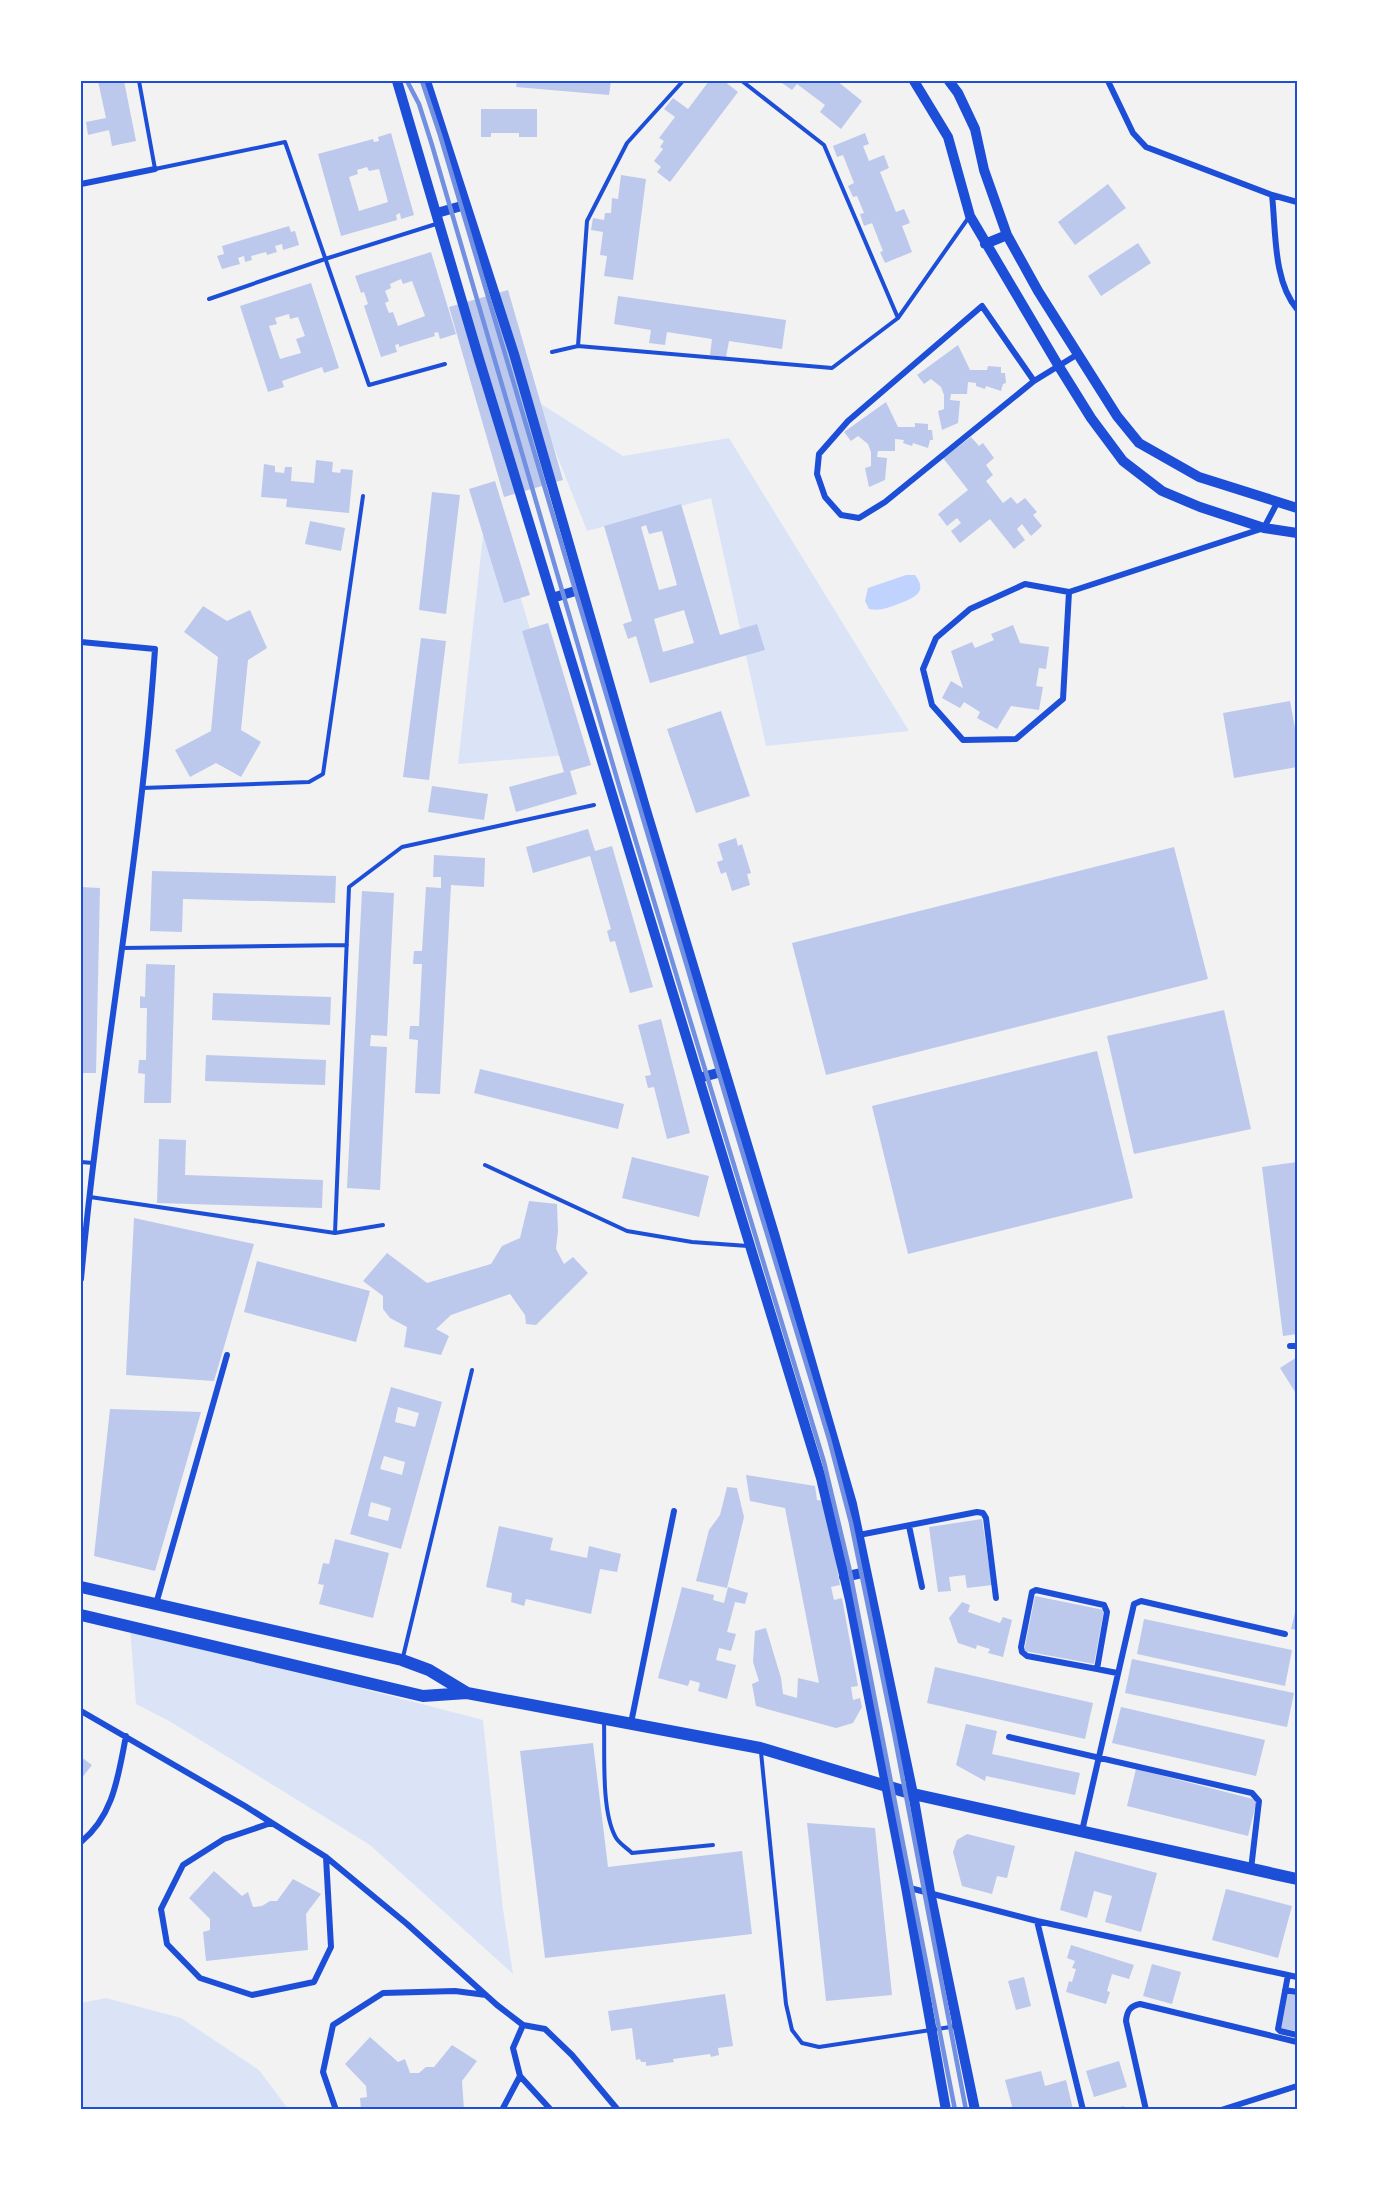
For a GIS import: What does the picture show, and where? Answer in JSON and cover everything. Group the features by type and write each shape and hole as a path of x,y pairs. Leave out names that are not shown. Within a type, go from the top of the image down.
{"main road":[{"path":"81,1587 402,1660 429,1670 467,1693"},
{"path":"81,1615 423,1696 467,1693 760,1748 913,1794 1297,1879"}],"street":[{"path":"398,81 552,598 821,1478 844,1577 906,1887 946,2110"},
{"path":"426,81 514,354 836,1449 859,1535 975,2110"},
{"path":"914,81 948,138 970,216 985,244 1091,418 1123,460 1162,491 1200,507 1264,528 1297,533"},
{"path":"949,81 958,93 975,129 984,171 1007,235 1038,291 1117,416 1138,443 1199,477 1297,508"},
{"path":"1108,81 1133,133 1146,147 1272,195 1297,202"},
{"path":"81,184 155,169"},
{"path":"1272,195 1281,282 1288,299 1297,309"},
{"path":"439,218 465,205"},
{"path":"985,244 1007,235"},
{"path":"1034,381 982,306 848,421 819,454 817,474 825,496 841,515 859,518 885,502 1034,381 1078,354"},
{"path":"1069,592 1063,699 1016,739 963,740 932,705 923,669 936,638 970,609 1024,584 1069,592 1264,528 1277,503"},
{"path":"552,598 582,589"},
{"path":"81,642 155,650 151,714 88,1197 81,1279"},
{"path":"699,1078 725,1071"},
{"path":"156,1604 227,1355"},
{"path":"630,1724 674,1511"},
{"path":"859,1535 977,1512 983,1513 986,1518 996,1598"},
{"path":"909,1526 921,1587"},
{"path":"844,1577 866,1572"},
{"path":"1097,1669 1107,1612 1104,1605 1036,1590 1032,1592 1021,1647 1022,1652 1027,1656 1117,1673"},
{"path":"1082,1831 1132,1608 1141,1601 1285,1634"},
{"path":"81,1711 326,1857 523,2025 546,2029 572,2055 618,2110"},
{"path":"81,1842 91,1834 113,1798 126,1736"},
{"path":"1009,1737 1252,1793 1259,1801 1251,1869"},
{"path":"271,1823 224,1839 183,1865 161,1909 167,1944 200,1978 252,1995 314,1982 331,1947 326,1857"},
{"path":"906,1887 1037,1921 1297,1977"},
{"path":"1037,1921 1083,2110"},
{"path":"1288,1975 1278,2029 1297,2035"},
{"path":"336,2110 323,2072 333,2025 383,1992 455,1990 486,1995"},
{"path":"1285,1990 1297,1992"},
{"path":"1146,2110 1126,2021 1127,2012 1133,2006 1140,2004 1297,2042"},
{"path":"523,2025 513,2048 520,2076 551,2110"},
{"path":"502,2110 520,2076"},
{"path":"1221,2110 1297,2086"}],"lane":[{"path":"139,81 155,169 285,142 369,385 445,364"},
{"path":"578,346 587,220 627,143 683,81"},
{"path":"742,81 824,146 898,318"},
{"path":"552,352 578,346 832,368 898,318 970,216"},
{"path":"209,300 439,218"},
{"path":"141,788 309,782 323,774 363,496"},
{"path":"335,1233 349,887 402,847 594,805"},
{"path":"122,948 347,945"},
{"path":"81,1162 93,1163"},
{"path":"485,1165 627,1232 692,1242 750,1247"},
{"path":"88,1197 335,1233 382,1225"},
{"path":"402,1660 472,1370"},
{"path":"604,1719 605,1792 610,1823 616,1838 632,1853 713,1845"},
{"path":"760,1748 786,2004 792,2030 802,2043 819,2047 958,2026"}],"shaded area":[{"path":"535,400 623,456 729,438 909,731 766,746 711,498 587,531"},
{"path":"488,489 568,755 458,764"},
{"path":"130,1628 483,1720 503,1909 513,1974 370,1845 171,1722 136,1704"},
{"path":"106,1998 181,2018 259,2070 289,2110 81,2110 81,2003"}],"water":[{"path":"906,575 915,575 919,581 920,591 917,594 887,608 869,609 865,601 868,588"}],"building":[{"path":"98,81 124,81 136,141 112,146 109,130 88,135 86,122 106,118"},
{"path":"517,81 611,81 609,95 516,87"},
{"path":"709,81 724,81 738,92 670,182 657,172 661,167 654,161 663,149 660,147 664,141 659,138 675,117 664,109 673,98 688,109"},
{"path":"784,81 837,81 862,101 841,129 820,112 825,105 797,84 792,90 782,83"},
{"path":"481,109 537,109 537,137 519,137 519,133 491,133 491,137 481,137"},
{"path":"391,133 414,215 401,219 400,213 396,215 397,220 341,236 318,154 373,139 374,142 379,141 378,137","holes":["367,167 369,171 379,169 388,202 359,211 349,177 358,174 357,170"]},
{"path":"865,133 869,144 863,146 869,161 884,155 889,168 880,172 896,212 904,209 910,223 902,226 912,252 885,263 880,252 883,251 872,223 864,226 860,214 864,213 857,196 853,197 848,186 854,183 843,155 837,157 833,146"},
{"path":"621,175 646,179 633,280 604,276 607,256 600,255 603,232 591,230 593,218 604,220 605,213 611,213 612,198 618,199"},
{"path":"1108,184 1126,208 1075,245 1058,222"},
{"path":"289,226 291,232 295,231 299,245 283,250 282,244 275,246 277,252 251,256 252,260 245,262 244,256 238,258 240,264 222,269 217,256 224,254 222,246"},
{"path":"1138,243 1151,263 1101,296 1088,276"},
{"path":"431,252 456,334 440,339 438,332 434,333 435,336 399,347 399,344 395,345 397,352 381,357 364,306 368,304 355,276","holes":["401,279 403,284 412,281 425,316 398,326 393,312 389,313 385,303 389,301 385,291 391,288 390,284"]},
{"path":"311,283 339,368 324,373 322,367 282,381 284,387 268,392 240,306","holes":["289,314 290,319 298,317 305,336 296,339 301,353 280,359 269,326 277,324 275,318"]},
{"path":"508,290 563,480 504,497 449,307"},
{"path":"618,296 786,320 782,349 729,341 726,357 710,355 712,339 667,332 665,345 649,343 651,330 614,324"},
{"path":"958,345 970,370 987,370 988,366 1001,367 1001,373 1005,373 1006,383 1003,384 1001,391 986,386 985,389 976,386 976,383 968,382 967,394 951,394 950,400 960,401 958,423 942,430 938,411 944,409 944,395 941,387 931,379 924,384 917,375"},
{"path":"886,402 898,427 915,427 915,423 928,424 928,430 932,430 933,440 930,440 928,448 913,443 912,446 903,443 904,440 895,439 895,451 878,451 877,457 887,458 885,480 869,487 865,468 871,466 871,452 868,444 858,436 851,441 844,432"},
{"path":"971,437 979,446 983,443 994,458 986,465 993,475 986,481 1003,503 1011,497 1017,504 1025,498 1037,512 1033,515 1042,526 1031,536 1022,524 1017,529 1025,540 1014,549 990,519 960,543 951,531 961,523 957,518 947,526 938,514 968,490 943,458"},
{"path":"316,460 333,462 332,472 340,473 341,469 353,470 349,513 286,507 287,499 261,497 264,464 275,466 275,472 284,473 285,467 292,467 291,481 314,483"},
{"path":"495,481 530,595 504,603 469,489"},
{"path":"432,492 460,495 446,614 419,610"},
{"path":"681,504 720,635 757,624 765,650 650,683 636,636 628,639 623,624 632,621 604,526","holes":["646,525 649,534 662,531 677,585 659,590 641,527","684,610 694,643 663,652 654,619"]},
{"path":"310,521 345,528 341,551 305,544"},
{"path":"203,606 227,621 250,610 267,648 248,660 241,730 261,742 241,777 216,763 190,777 175,750 211,731 218,657 184,632"},
{"path":"548,623 591,765 570,771 577,794 516,812 509,787 564,772 522,631"},
{"path":"1013,625 1020,643 1049,647 1046,669 1039,668 1036,686 1043,687 1039,710 1011,706 997,729 977,718 980,712 964,702 960,708 942,698 951,681 963,688 951,651 972,642 975,648 994,640 991,634"},
{"path":"421,638 446,641 429,780 403,777"},
{"path":"1290,701 1297,739 1297,767 1234,778 1223,713"},
{"path":"721,711 750,796 696,813 667,729"},
{"path":"432,786 488,794 484,820 428,812"},
{"path":"588,829 595,851 612,846 653,987 630,993 615,941 610,942 607,931 611,929 590,856 533,873 526,847"},
{"path":"736,838 738,846 742,844 751,873 747,874 750,885 732,891 726,872 721,874 717,862 723,860 718,844"},
{"path":"1174,847 1208,979 826,1075 792,943"},
{"path":"434,855 485,858 484,887 451,885 440,1094 415,1093 418,1040 409,1039 410,1026 419,1026 422,964 413,964 414,951 422,951 426,887 441,888 441,877 433,877"},
{"path":"152,871 336,876 335,903 183,899 182,932 150,931"},
{"path":"81,887 100,888 96,1073 81,1073"},
{"path":"362,891 394,893 387,1036 371,1035 370,1046 387,1047 380,1190 347,1188"},
{"path":"146,964 175,965 171,1103 144,1103 145,1074 138,1073 139,1060 146,1060 147,1008 140,1008 140,996 145,997"},
{"path":"213,993 331,997 330,1025 212,1020"},
{"path":"1224,1010 1251,1129 1134,1154 1107,1036"},
{"path":"661,1019 690,1133 667,1139 654,1087 648,1088 645,1076 651,1075 638,1025"},
{"path":"1097,1051 1133,1198 908,1254 872,1106"},
{"path":"206,1055 326,1060 325,1085 205,1081"},
{"path":"480,1069 624,1104 618,1129 474,1093"},
{"path":"159,1139 186,1140 185,1175 323,1180 322,1208 157,1203"},
{"path":"632,1157 709,1176 699,1217 622,1198"},
{"path":"1297,1162 1297,1334 1283,1336 1262,1167"},
{"path":"529,1201 557,1204 556,1249 564,1264 573,1257 588,1273 536,1325 526,1324 525,1315 510,1294 451,1315 436,1329 449,1336 441,1355 404,1347 407,1327 390,1318 383,1309 383,1296 363,1281 387,1253 427,1283 491,1264 502,1246 520,1238"},
{"path":"134,1218 254,1244 214,1381 126,1375"},
{"path":"257,1261 370,1291 356,1342 244,1312"},
{"path":"1297,1357 1297,1395 1280,1368"},
{"path":"391,1387 442,1402 401,1549 350,1534","holes":["398,1407 419,1413 415,1427 395,1422","384,1456 405,1462 402,1475 380,1469","371,1502 391,1508 388,1521 368,1516"]},
{"path":"110,1409 201,1412 155,1571 94,1556"},
{"path":"746,1475 815,1486 817,1500 825,1501 840,1585 831,1587 834,1600 842,1598 858,1686 851,1687 853,1700 860,1698 862,1707 853,1723 836,1728 756,1706 752,1684 759,1681 753,1662 755,1631 766,1628 781,1678 783,1694 797,1698 798,1678 819,1683 785,1508 750,1501"},
{"path":"727,1487 737,1488 744,1517 727,1588 696,1581 709,1530 720,1515"},
{"path":"982,1519 992,1585 967,1588 965,1575 949,1577 951,1591 938,1592 929,1527"},
{"path":"499,1526 553,1538 550,1550 587,1558 589,1546 621,1554 617,1572 600,1569 591,1614 526,1599 524,1606 511,1602 512,1593 486,1587"},
{"path":"335,1539 389,1553 373,1618 319,1604 324,1585 318,1584 323,1563 329,1564"},
{"path":"682,1587 714,1595 713,1600 724,1603 728,1587 748,1593 745,1604 735,1602 727,1632 736,1634 731,1651 719,1648 716,1660 736,1665 727,1699 698,1691 700,1683 690,1680 688,1686 658,1678"},
{"path":"1035,1596 1104,1610 1094,1664 1024,1651"},
{"path":"962,1602 970,1605 968,1612 1000,1623 1003,1617 1012,1620 1003,1657 988,1653 990,1649 977,1645 976,1649 958,1643 949,1618"},
{"path":"1297,1608 1297,1630 1291,1629"},
{"path":"1144,1619 1292,1650 1285,1686 1137,1654"},
{"path":"1132,1659 1294,1693 1287,1727 1125,1693"},
{"path":"935,1667 1093,1703 1085,1739 927,1703"},
{"path":"1121,1707 1265,1740 1256,1776 1112,1743"},
{"path":"966,1724 997,1731 992,1754 1080,1773 1075,1795 986,1776 985,1781 956,1765"},
{"path":"593,1743 608,1867 742,1851 752,1934 545,1958 520,1751"},
{"path":"81,1757 92,1765 81,1779"},
{"path":"1136,1769 1257,1800 1248,1836 1127,1806"},
{"path":"807,1823 875,1828 892,1995 826,2001"},
{"path":"967,1834 1015,1846 1007,1878 997,1876 992,1894 962,1886 953,1852 957,1840"},
{"path":"1075,1851 1157,1873 1141,1932 1105,1922 1112,1896 1094,1891 1087,1918 1060,1910"},
{"path":"214,1871 242,1896 248,1892 253,1907 277,1901 293,1879 321,1894 306,1914 308,1950 206,1961 203,1932 210,1930 210,1919 189,1898"},
{"path":"1226,1889 1292,1906 1278,1958 1212,1940"},
{"path":"1071,1945 1134,1965 1129,1979 1112,1974 1106,2004 1066,1992 1076,1969 1072,1968 1075,1961 1067,1958"},
{"path":"1152,1964 1181,1972 1172,2004 1143,1996"},
{"path":"1024,1977 1031,2006 1016,2010 1008,1981"},
{"path":"1287,1993 1297,1995 1297,2031 1280,2028"},
{"path":"725,1994 733,2046 718,2048 719,2055 673,2059 674,2062 646,2066 646,2062 636,2060 632,2028 611,2031 608,2011"},
{"path":"370,2037 398,2062 405,2059 410,2073 419,2073 426,2067 434,2067 452,2045 477,2061 462,2081 464,2110 361,2110 360,2098 367,2097 366,2086 345,2064"},
{"path":"1119,2061 1127,2087 1094,2097 1086,2071"},
{"path":"1041,2071 1045,2086 1066,2080 1073,2109 1013,2110 1005,2080"},
{"path":"1124,2106 1125,2110 1110,2110 1110,2109"}],"railway":[{"path":"407,81 419,104 432,145 620,789 824,1462 849,1567 955,2110"},
{"path":"422,81 829,1439 851,1523 894,1733 966,2110"}]}
